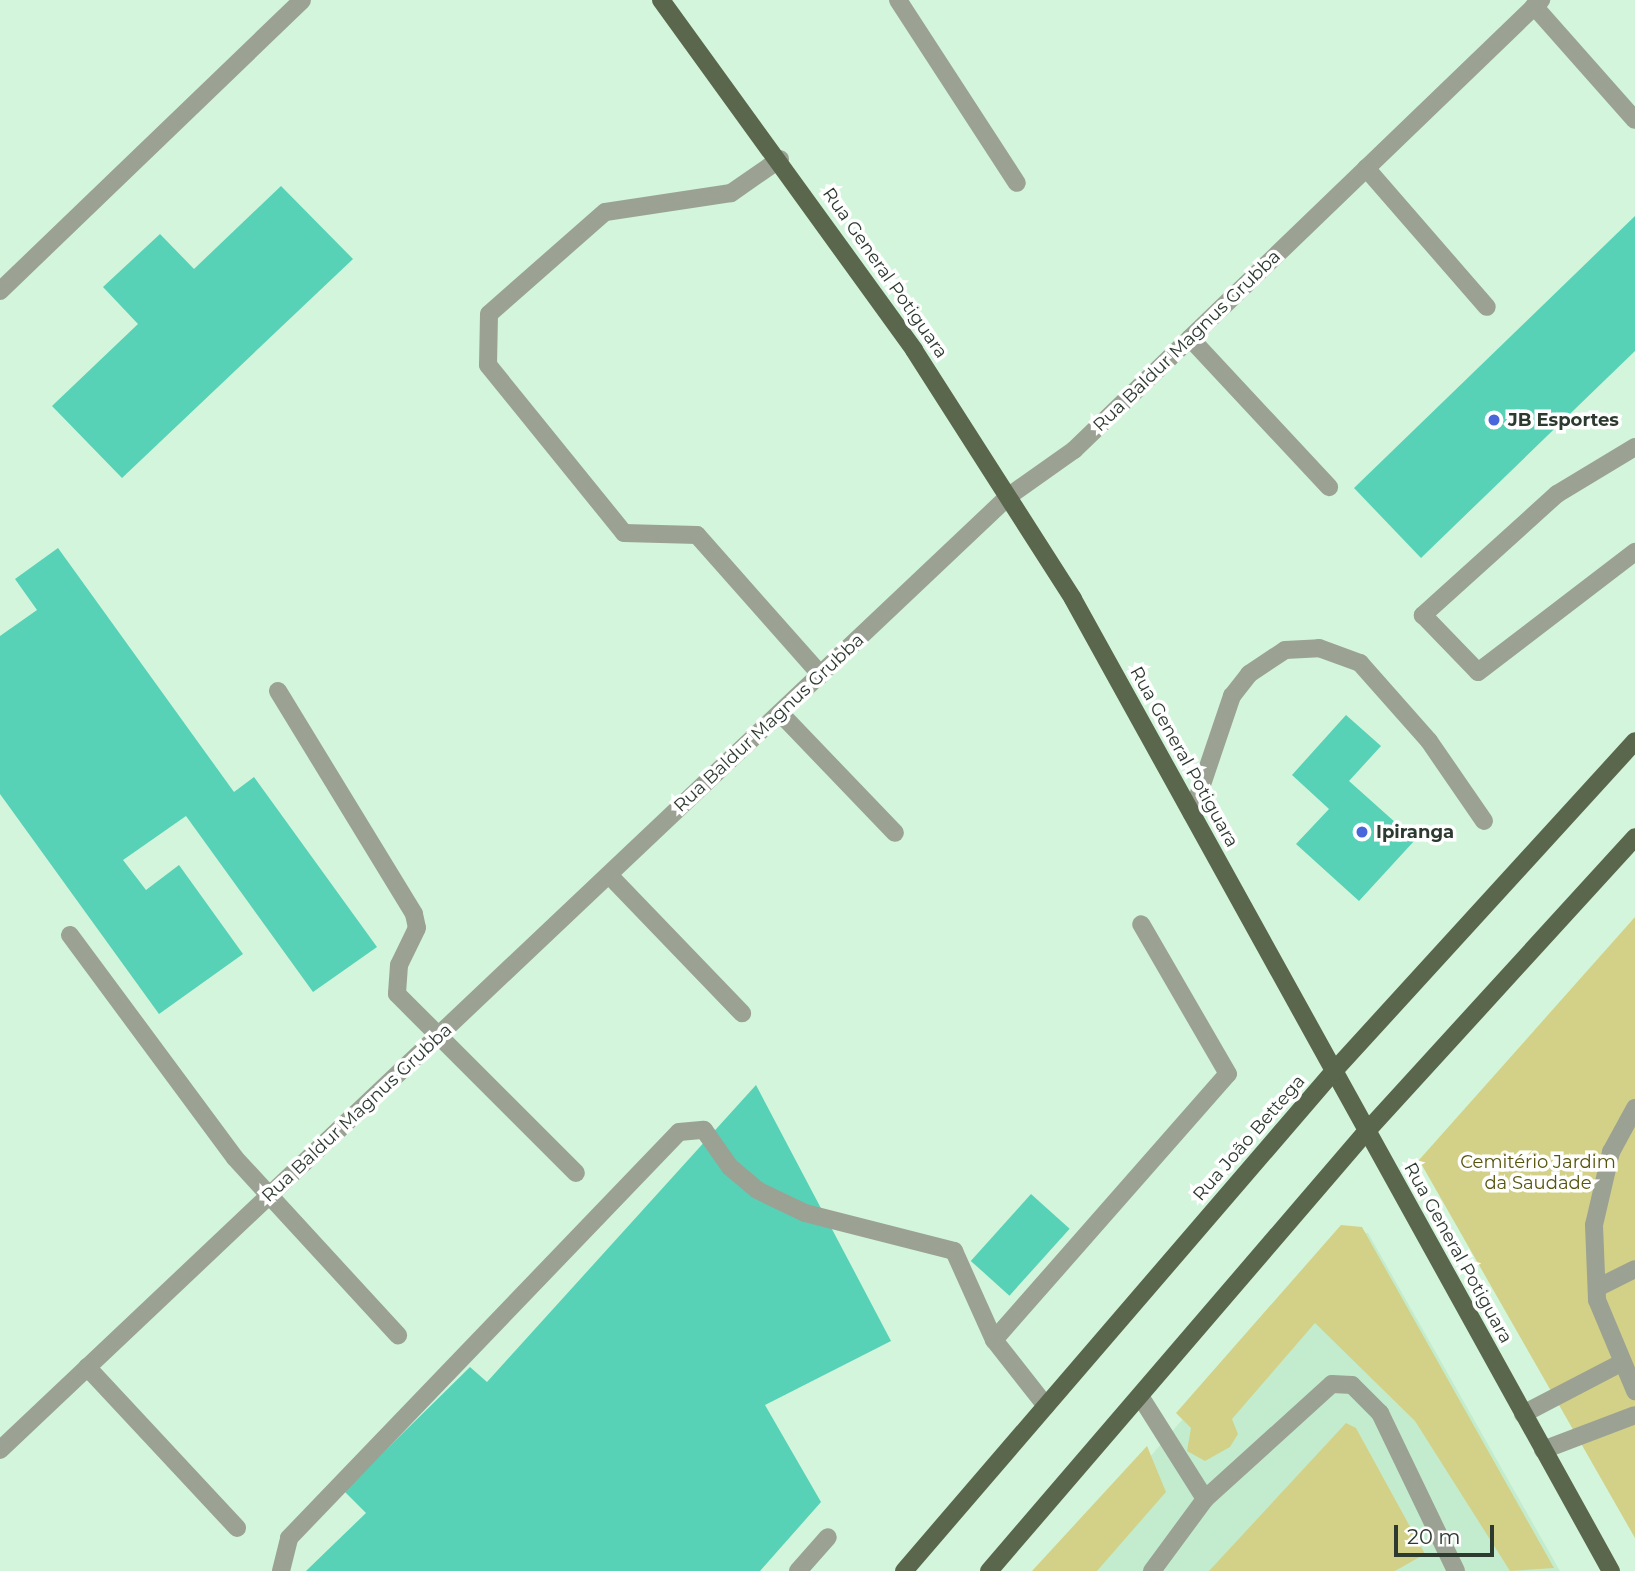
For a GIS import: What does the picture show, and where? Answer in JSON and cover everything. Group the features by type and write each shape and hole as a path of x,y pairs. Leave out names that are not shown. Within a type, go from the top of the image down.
{"main road":[{"name":"Rua General Potiguara","path":"661,0 780,159 1009,496 1192,814 1611,1571"},
{"name":"Rua João Bettega","path":"904,1571 1333,1072 1635,741"},
{"path":"989,1571 1366,1132 1635,837"}],"street":[{"path":"0,291 302,0"},
{"path":"898,0 1017,183"},
{"path":"1538,3 1635,120"},
{"name":"Rua Baldur Magnus Grubba","path":"0,1450 1009,496 1074,450 1538,3"},
{"path":"780,159 731,193 605,212 488,314 488,365 624,533 697,535 821,675"},
{"path":"1366,168 1487,307"},
{"path":"1190,338 1329,487"},
{"path":"1635,447 1557,494 1423,615 1478,672 1635,552"},
{"path":"1192,814 1232,696 1249,674 1285,650 1319,648 1360,663 1429,741 1483,821"},
{"path":"278,691 414,914 417,928 399,965 397,994 441,1033 576,1172"},
{"path":"780,713 895,833"},
{"path":"609,875 742,1013"},
{"path":"994,1340 1228,1074 1141,924"},
{"path":"71,935 268,1197 398,1335"},
{"path":"1635,1108 1611,1152 1594,1225 1597,1288 1619,1364 1635,1391"},
{"path":"281,1571 289,1538 679,1132 704,1130 730,1167 757,1190 805,1213 954,1251 994,1340 1046,1406"},
{"path":"1597,1288 1635,1269"},
{"path":"1523,1414 1619,1364"},
{"path":"87,1367 237,1528"},
{"path":"1152,1571 1205,1499 1332,1384 1352,1385 1380,1413 1456,1571"},
{"path":"1140,1396 1205,1499"},
{"path":"1543,1450 1635,1415"},
{"path":"798,1571 828,1537"}],"shaded area":[{"path":"1346,1231 1368,1233 1560,1571 1051,1571"}],"green space":[{"name":"Cemitério Jardim da Saudade","path":"1635,917 1635,1538 1419,1160"},
{"path":"1341,1225 1362,1227 1554,1568 1510,1571 1415,1421 1315,1323 1232,1419 1238,1434 1230,1447 1205,1461 1187,1451 1191,1428 1176,1413"},
{"path":"1346,1423 1356,1428 1425,1554 1395,1571 1209,1571"},
{"path":"1147,1446 1166,1492 1097,1571 1032,1571"}],"building":[{"path":"281,186 353,259 122,478 52,406 138,324 103,287 160,234 194,269"},
{"name":"JB Esportes","path":"1635,216 1635,351 1421,558 1354,488"},
{"path":"58,548 234,792 254,777 377,947 313,992 186,816 123,860 146,890 179,865 243,954 159,1014 0,794 0,636 37,610 15,579"},
{"path":"1346,715 1381,746 1349,781 1415,840 1359,901 1296,844 1329,809 1292,775"},
{"path":"756,1085 891,1341 765,1405 821,1502 760,1571 306,1571 366,1513 344,1491 470,1367 487,1382"},
{"path":"1031,1194 1070,1229 1009,1296 971,1261"}],"place":[{"name":"JB Esportes","path":"1494,420"},
{"name":"Ipiranga","path":"1362,832"}]}
